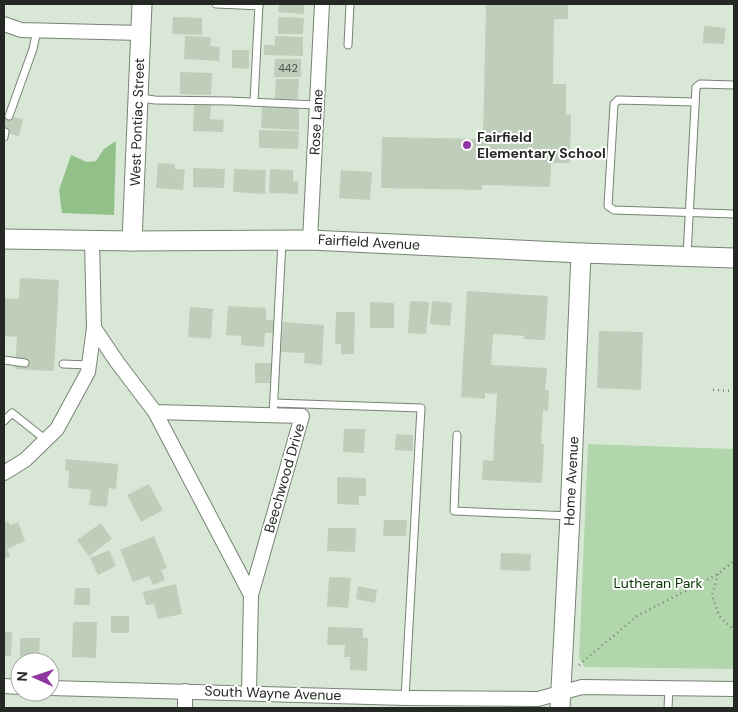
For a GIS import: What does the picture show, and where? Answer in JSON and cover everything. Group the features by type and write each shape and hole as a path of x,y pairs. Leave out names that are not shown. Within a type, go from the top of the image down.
{"main road":[{"name":"West Pontiac Street","path":"132,241 142,4"},
{"name":"Fairfield Avenue","path":"4,239 132,241 310,240 734,258"},
{"name":"Home Avenue","path":"560,701 581,253"}],"street":[{"name":"Rose Lane","path":"310,240 322,4"},
{"path":"4,24 21,30 141,33"},
{"path":"4,473 25,460 57,429 88,372 94,328 92,240"},
{"name":"Beechwood Drive","path":"94,328 155,412 251,595"},
{"name":"Beechwood Drive","path":"155,412 274,409 302,416 251,595 250,692"},
{"name":"South Wayne Avenue","path":"60,688 250,692 405,698 446,703 538,699 560,701 582,687 734,690"},
{"path":"184,708 185,691"}],"lane":[{"path":"216,4 259,5 254,102"},
{"path":"348,45 350,4"},
{"path":"9,116 33,49 37,30"},
{"path":"687,257 696,87 700,84 734,85"},
{"path":"138,98 317,105"},
{"path":"695,102 618,100 614,104 608,206 614,210 734,214"},
{"path":"282,240 274,409 421,408 405,698"},
{"path":"4,360 25,363"},
{"path":"63,364 89,365"},
{"path":"4,421 12,413 46,440"},
{"path":"457,435 454,511 570,516"},
{"path":"668,708 669,688"}],"path":[{"path":"714,390 734,391"},
{"path":"578,666 637,616 718,574 734,561"},
{"path":"718,574 712,595 719,616 734,630"}],"green space":[{"name":"Lutheran Park","path":"588,444 734,449 734,669 585,667 579,658"}],"shaded area":[{"path":"116,141 114,215 62,213 59,190 71,155 87,162 96,161 104,149"}],"building":[{"path":"279,4 304,4 304,14 278,12"},
{"path":"486,4 568,4 568,19 554,19 553,84 566,84 566,115 571,115 570,163 551,163 550,187 482,185 482,190 381,188 382,137 483,139"},
{"path":"173,17 202,18 202,35 172,34"},
{"path":"278,17 304,18 303,34 278,34"},
{"path":"704,26 726,28 724,44 703,43"},
{"path":"185,36 211,37 210,46 220,47 219,61 184,59"},
{"path":"275,36 303,37 303,56 264,55 264,45 275,45"},
{"path":"232,50 249,50 249,69 232,68"},
{"path":"275,59 301,59 301,77 274,77"},
{"path":"180,72 212,73 211,95 180,94"},
{"path":"276,79 299,79 298,99 275,99"},
{"path":"194,105 211,105 210,119 224,120 223,132 193,131"},
{"path":"262,107 299,108 299,130 261,128"},
{"path":"4,115 23,119 19,136 4,132"},
{"path":"259,130 299,131 298,149 259,148"},
{"path":"158,163 175,164 175,169 185,170 183,190 156,188"},
{"path":"193,168 225,169 224,188 193,187"},
{"path":"234,169 266,170 265,194 233,192"},
{"path":"270,169 293,170 293,181 298,181 298,194 269,193"},
{"path":"341,170 372,172 370,200 339,198"},
{"path":"20,278 59,280 54,371 15,369 17,337 4,336 4,298 19,299"},
{"path":"467,291 548,296 545,340 523,339 524,336 493,334 491,365 547,368 545,390 549,390 548,411 543,410 541,444 544,444 542,483 482,480 483,460 493,461 497,394 485,393 485,399 461,397"},
{"path":"410,301 429,302 426,334 408,333"},
{"path":"432,301 452,303 450,326 430,324"},
{"path":"370,302 394,303 394,328 370,328"},
{"path":"228,306 266,308 266,320 274,320 273,333 265,333 264,347 241,345 241,336 226,335"},
{"path":"190,307 213,309 211,339 188,337"},
{"path":"336,312 355,312 354,354 341,354 341,344 335,344"},
{"path":"283,322 324,325 322,365 304,363 305,353 281,352"},
{"path":"599,331 643,332 641,390 597,388"},
{"path":"255,363 272,363 272,383 255,383"},
{"path":"344,429 365,429 364,453 343,452"},
{"path":"396,434 413,435 413,451 395,450"},
{"path":"66,459 118,464 116,489 109,488 107,507 89,505 91,490 68,488 69,471 65,470"},
{"path":"337,477 366,478 366,496 359,496 359,505 337,504"},
{"path":"149,484 163,510 141,522 127,495"},
{"path":"384,520 407,520 406,536 383,536"},
{"path":"8,521 10,525 18,522 25,541 7,549 10,556 4,559 4,523"},
{"path":"101,523 112,539 89,556 77,540"},
{"path":"328,528 356,528 355,552 327,551"},
{"path":"154,536 167,568 161,570 165,580 153,585 149,576 133,582 120,550"},
{"path":"109,550 116,566 98,575 90,558"},
{"path":"501,553 531,554 530,571 500,570"},
{"path":"329,577 351,578 348,608 327,606"},
{"path":"176,584 182,614 158,619 154,604 146,605 143,592"},
{"path":"358,586 377,590 375,603 356,599"},
{"path":"75,588 90,588 90,605 74,605"},
{"path":"111,616 129,616 129,633 111,633"},
{"path":"73,622 97,622 96,658 72,657"},
{"path":"328,627 363,628 363,638 368,638 367,671 350,670 350,657 344,657 345,645 327,645"},
{"path":"4,632 12,632 10,656 4,656"},
{"path":"20,638 40,638 39,652 20,652"}],"place":[{"name":"Fairfield Elementary School","path":"467,145"}]}
